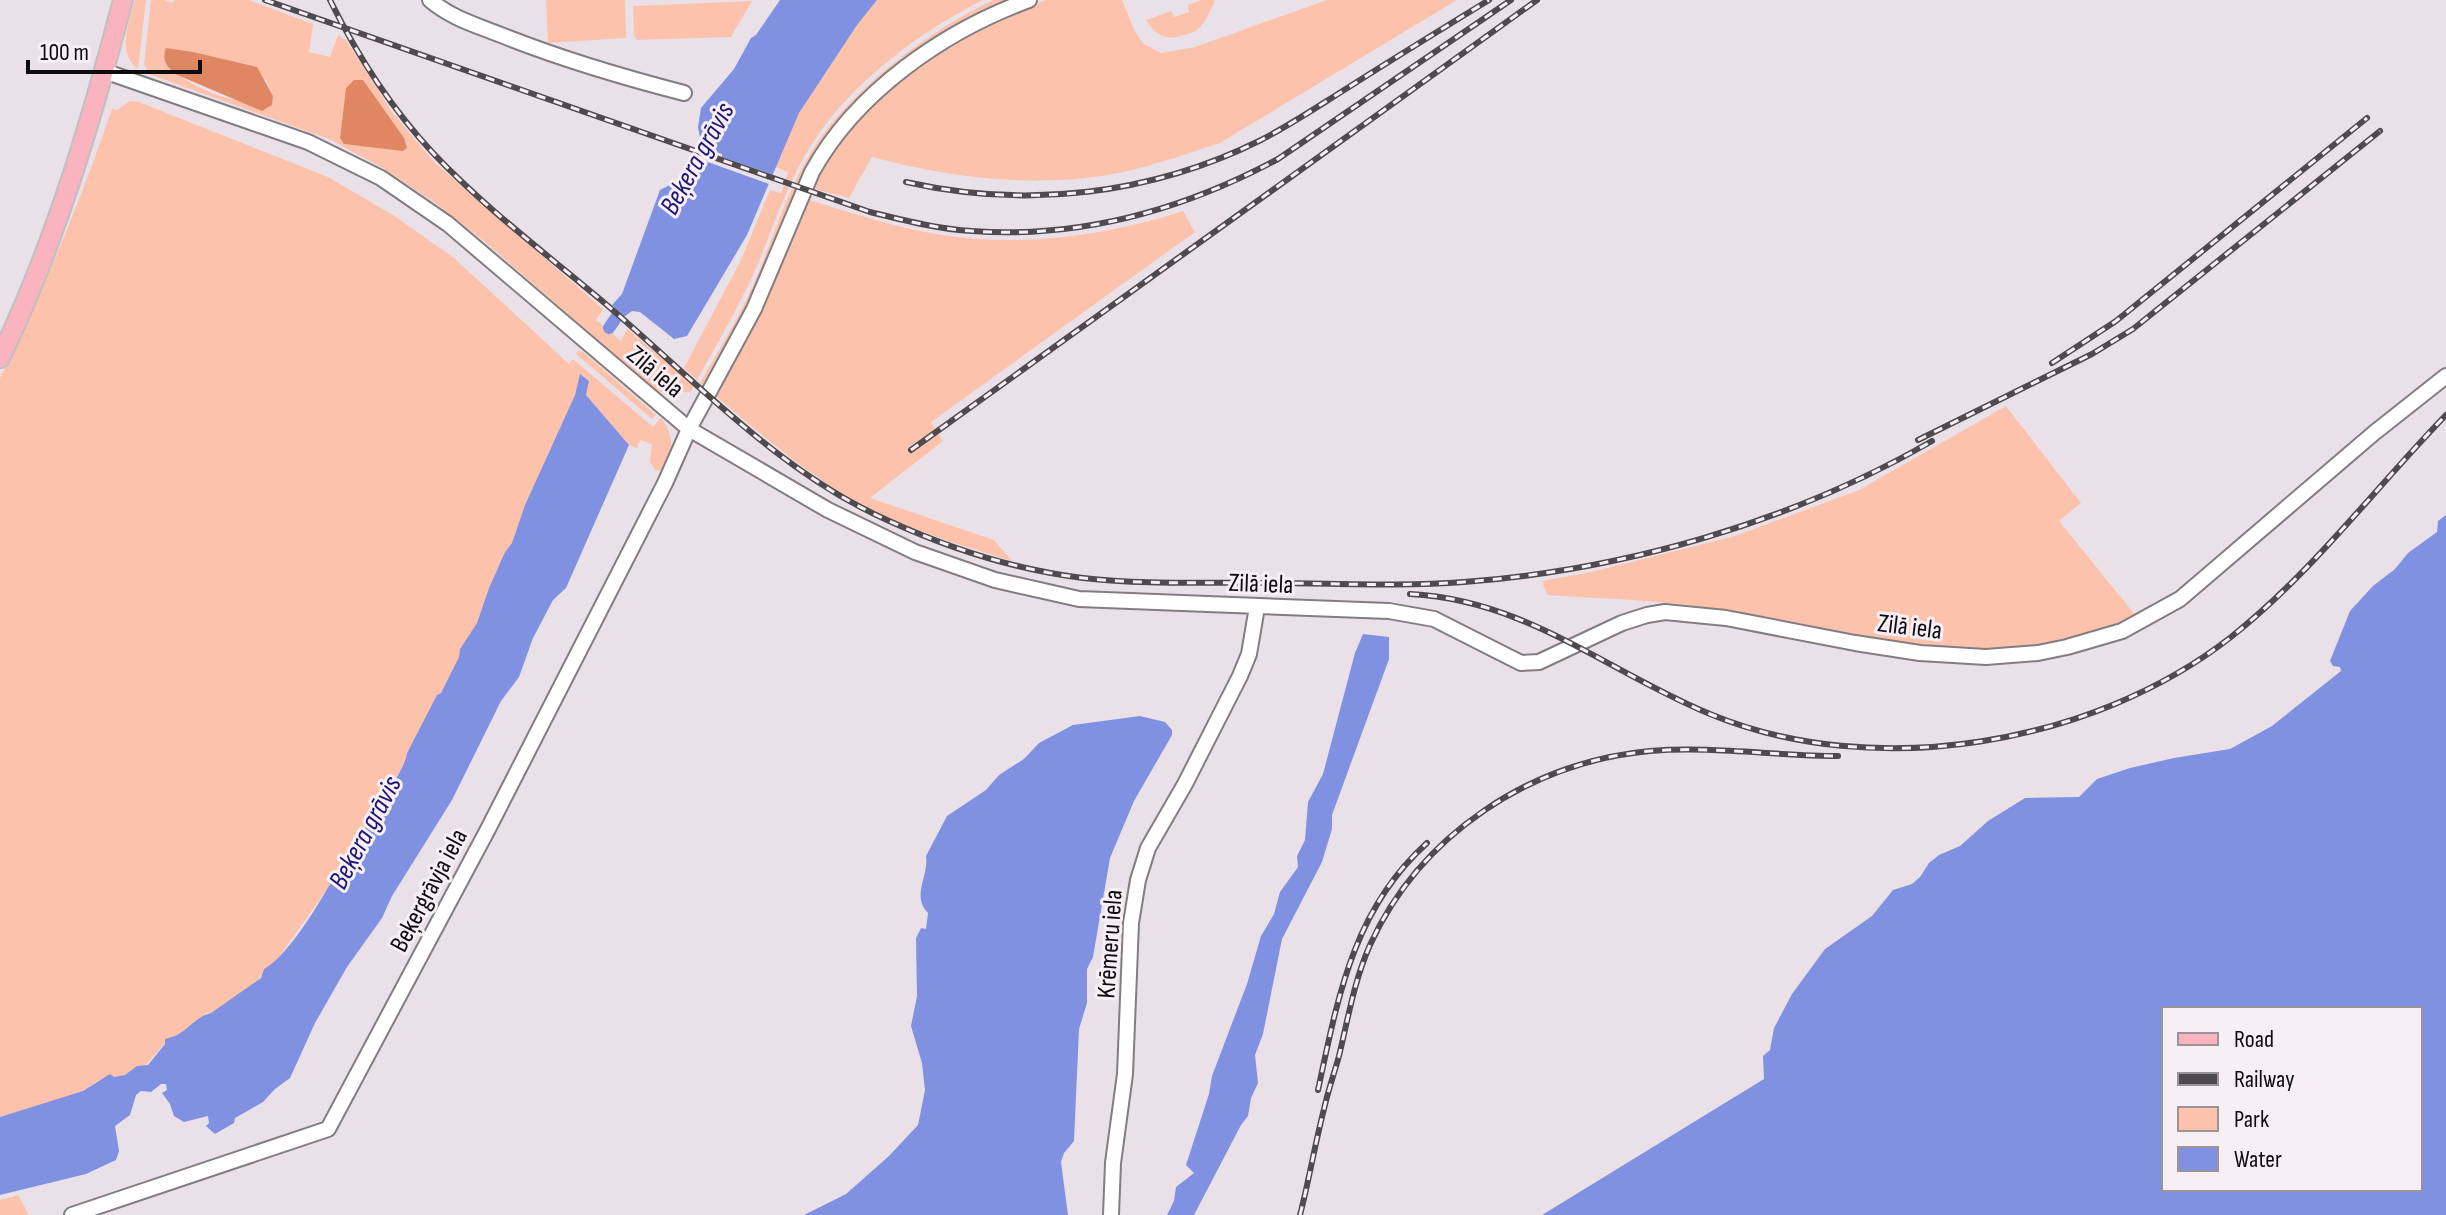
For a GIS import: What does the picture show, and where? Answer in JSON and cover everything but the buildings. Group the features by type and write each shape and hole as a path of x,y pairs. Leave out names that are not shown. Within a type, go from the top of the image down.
{"main road":[{"path":"0,358 22,311 57,219 123,0"}],"street":[{"path":"430,0 445,14 534,48 621,77 684,93"},
{"name":"Beķergrāvja iela","path":"72,1215 328,1129 487,831 665,483 689,429 754,309 812,172 839,129 872,96 951,37 980,20 1029,0"},
{"name":"Zilā iela","path":"104,71 308,142 392,185 469,242 689,429 842,518 915,552 960,569 1079,599 1389,611 1434,619 1521,663 1539,662 1622,623 1647,615 1683,612 1920,653 1986,657 2038,653 2122,631 2180,599 2374,433 2446,376"},
{"name":"Krēmeru iela","path":"1111,1215 1113,1163 1125,1074 1131,923 1138,880 1148,848 1185,784 1240,676 1249,654 1257,607"}],"green space":[{"path":"135,0 146,0 138,69 131,62 126,46"},
{"path":"151,0 172,3 174,0 249,0 313,24 309,52 330,57 338,35 346,40 392,112 434,162 603,309 596,320 621,341 627,329 694,385 691,392 674,392 671,397 653,388 485,242 434,202 381,167 329,139 146,73 144,65","holes":["166,49 214,57 266,80 273,96 271,105 243,102 200,88 165,63","363,81 381,109 379,147 340,138 346,88"]},
{"path":"546,0 625,0 626,38 548,43"},
{"path":"877,0 983,0 935,27 888,61 828,122 796,173 750,281 697,380 684,368 740,262 770,190 781,193 788,172 775,167 799,113"},
{"path":"993,0 1008,0 976,14 922,49 858,100 827,135 803,176 733,338 705,387 700,383 749,294 797,178 831,124 895,62 944,27"},
{"path":"1046,0 1122,0 1135,32 1144,44 1161,53 1195,47 1327,0 1457,0 1220,143 1147,166 1102,176 1015,180 957,175 872,157 849,198 811,188 830,154 853,124 910,71 976,30"},
{"path":"1214,0 1214,3 1203,24 1191,33 1167,37 1154,30 1146,20 1171,11 1174,17 1189,12 1188,5"},
{"path":"752,1 731,37 637,40 634,35 633,6"},
{"path":"130,101 328,177 393,215 454,258 569,364 573,359 653,427 661,418 669,431 671,449 664,469 656,471 650,462 652,444 640,440 637,448 629,445 586,395 589,381 580,374 575,395 525,505 512,543 489,588 477,623 460,649 441,693 407,753 406,761 362,833 360,842 275,963 264,969 255,983 241,994 206,1013 182,1034 165,1043 144,1067 97,1081 83,1091 55,1102 0,1117 0,378 60,245 112,109 117,110"},
{"path":"806,199 906,228 975,239 1045,239 1080,235 1183,211 1195,232 931,422 943,441 870,498 994,540 1012,561 919,530 865,506 799,464 717,397"},
{"path":"578,351 656,415 652,419 576,354"},
{"path":"2006,406 2081,503 2059,521 2136,616 2087,635 2036,645 1984,648 1878,638 1701,607 1547,595 1542,581 1735,536 1859,490"},
{"path":"18,1195 29,1215 0,1215 0,1200"}],"shaded area":[{"path":"166,48 257,67 273,96 272,105 262,111 175,74 166,62"},
{"path":"354,80 363,80 404,138 407,148 403,151 344,144 340,138 346,88"}],"water":[{"path":"780,0 877,0 799,113 747,235 687,336 674,339 640,312 632,311 625,316 612,305 622,294 660,190 683,178 699,157 701,108 734,69 751,38"},
{"path":"580,374 589,381 586,395 629,445 566,588 553,600 533,638 519,677 501,701 452,800 315,1023 290,1078 263,1102 215,1134 206,1126 208,1116 184,1122 174,1116 162,1093 167,1090 166,1084 151,1092 141,1091 136,1095 130,1115 115,1126 119,1151 116,1160 86,1174 0,1195 0,1117 83,1091 110,1074 114,1077 125,1075 137,1066 148,1065 165,1044 165,1039 179,1034 261,978 264,969 276,960 300,931 352,846 360,842 400,772 437,695 441,693 460,649 477,623 489,588 512,543 525,505 575,395"},
{"path":"2446,515 2446,1215 1542,1215 1764,1079 1763,1056 1770,1050 1774,1028 1792,994 1825,949 1872,916 1893,890 1912,884 1929,863 1960,846 1988,821 2025,798 2079,797 2097,779 2174,758 2230,749 2272,726 2341,671 2330,661 2350,611 2408,553 2437,532 2438,521"},
{"path":"1363,634 1389,637 1389,659 1332,815 1332,829 1322,862 1282,939 1263,1034 1255,1055 1258,1083 1248,1116 1194,1215 1167,1215 1176,1187 1194,1173 1186,1165 1212,1076 1247,984 1261,936 1274,914 1280,892 1298,867 1297,856 1305,840 1308,802 1323,774 1355,653"},
{"path":"1140,716 1165,722 1172,735 1134,801 1110,858 1093,957 1087,969 1087,1003 1079,1029 1074,1141 1061,1162 1068,1215 804,1215 846,1194 918,1125 925,1090 922,1063 911,1026 917,996 916,938 921,928 926,929 928,913 921,900 926,856 947,816 986,790 999,775 1024,759 1039,743 1073,725"}],"pier":[{"path":"697,148 722,154 722,157 776,176 772,185 694,157"}],"waterway":[{"name":"Beķera grāvis","path":"609,328 630,304"}],"railway":[{"path":"265,0 870,212 946,228 1013,232 1092,225 1130,217 1205,193 1242,177 1278,159 1511,0"},
{"path":"330,0 376,80 433,153 494,211 737,420 809,476 847,500 934,540 1008,564 1083,578 1152,582 1415,584 1525,576 1646,553 1765,518 1822,496 1932,441"},
{"path":"906,182 997,195 1042,195 1132,185 1176,174 1219,159 1272,134 1489,0"},
{"path":"911,450 1537,0"},
{"path":"2052,363 2116,321 2367,118"},
{"path":"1918,440 2092,354 2133,329 2380,131"},
{"path":"1410,594 1452,599 1529,623 1672,697 1710,714 1774,735 1841,746 1911,748 1980,742 2049,727 2114,704 2176,674 2231,637 2289,586 2446,415"},
{"path":"1300,1215 1364,959 1391,906 1418,870 1449,838 1484,811 1522,788 1563,770 1606,758 1674,750 1838,756"},
{"path":"1318,1090 1342,989 1365,926 1402,869 1427,843"}]}
